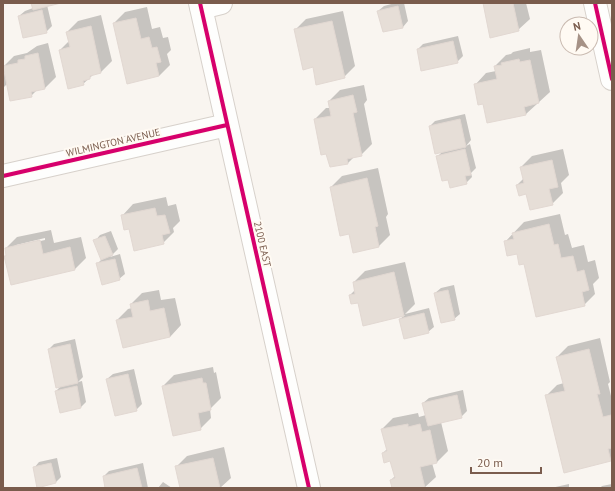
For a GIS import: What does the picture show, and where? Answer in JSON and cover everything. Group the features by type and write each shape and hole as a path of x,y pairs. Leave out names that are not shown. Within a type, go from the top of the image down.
{"street":[{"path":"595,3 612,79"},
{"name":"2100 EAST","path":"207,5 228,125 309,488"},
{"name":"WILMINGTON AVENUE","path":"3,176 228,125"}],"building":[{"path":"31,3 61,3 33,10"},
{"path":"483,3 513,3 519,31 490,38"},
{"path":"398,6 403,28 383,32 377,11"},
{"path":"42,10 47,33 23,38 18,16"},
{"path":"136,18 141,39 149,37 152,48 157,47 161,62 156,63 159,76 127,84 113,23"},
{"path":"332,21 345,78 316,85 313,67 303,70 294,29"},
{"path":"91,26 101,73 90,76 90,79 83,81 84,85 68,89 59,50 70,47 66,32"},
{"path":"453,41 458,63 421,71 417,49"},
{"path":"38,53 45,89 31,92 32,97 10,101 3,66 18,63 18,60 25,59 25,56"},
{"path":"519,59 520,62 530,60 539,103 524,107 526,115 487,123 483,104 478,105 474,84 497,79 494,66"},
{"path":"353,95 357,112 353,113 362,156 347,159 348,164 330,167 326,154 321,155 314,119 331,116 328,101"},
{"path":"460,119 466,147 435,154 429,126"},
{"path":"465,149 471,175 465,176 467,184 450,188 448,180 442,181 436,156"},
{"path":"552,160 558,187 549,189 553,205 530,210 526,194 519,196 516,185 524,183 520,167"},
{"path":"367,178 378,226 375,227 379,247 353,253 349,234 340,236 330,187"},
{"path":"155,208 157,216 165,215 170,233 162,235 164,244 134,251 129,229 124,230 121,215"},
{"path":"549,224 554,245 558,244 561,258 573,256 577,272 584,270 589,290 582,292 585,306 536,317 524,264 519,265 517,254 507,256 504,241 514,239 512,233"},
{"path":"105,236 113,255 101,260 93,240"},
{"path":"40,240 43,254 70,247 75,270 11,285 4,256 6,256 5,248"},
{"path":"115,259 120,280 102,285 96,263"},
{"path":"394,272 404,316 363,326 358,303 351,304 349,295 355,294 353,282"},
{"path":"448,290 455,320 441,323 434,293"},
{"path":"148,300 150,311 164,308 170,337 123,348 116,320 133,317 130,304"},
{"path":"424,313 429,333 404,339 399,319"},
{"path":"70,344 78,383 56,388 48,349"},
{"path":"589,349 600,394 597,394 603,417 611,415 612,420 612,448 608,449 611,461 564,473 545,395 565,391 556,357"},
{"path":"128,374 137,411 115,416 106,379"},
{"path":"202,378 203,383 206,383 211,410 198,413 201,430 173,436 162,386"},
{"path":"77,386 81,408 60,413 55,391"},
{"path":"457,395 462,418 428,426 422,403"},
{"path":"408,424 408,427 420,424 422,432 430,430 437,463 420,467 425,488 392,488 390,480 395,478 390,461 384,463 382,453 387,451 381,429"},
{"path":"213,458 220,488 180,488 175,466"},
{"path":"51,463 56,483 37,488 33,467"},
{"path":"137,468 142,488 105,488 103,476"}],"cycle path":[{"path":"200,3 309,488"},
{"path":"595,3 612,79"},
{"path":"3,176 227,125"}]}
